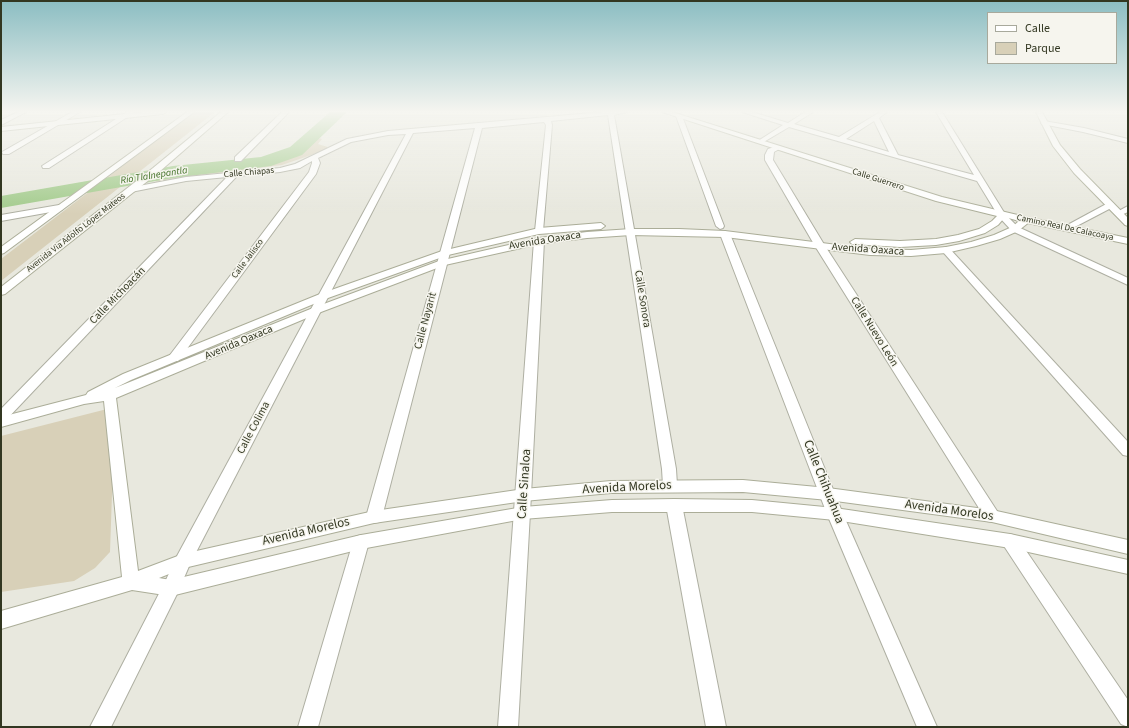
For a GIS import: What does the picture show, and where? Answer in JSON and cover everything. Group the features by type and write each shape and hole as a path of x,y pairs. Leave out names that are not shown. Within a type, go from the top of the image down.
{"street":[{"path":"6,152 17,146"},
{"path":"46,166 78,146"},
{"path":"1,251 145,146"},
{"name":"Avenida Via Adolfo López Mateos","path":"1,292 143,181 185,146"},
{"path":"238,159 251,146"},
{"name":"Calle Chiapas","path":"131,190 186,180 280,170 297,166 334,146"},
{"name":"Calle Colima","path":"100,727 171,588 183,561 403,146"},
{"name":"Calle Nayarit","path":"374,517 474,146"},
{"name":"Calle Sinaloa","path":"508,727 523,514 539,236 547,146"},
{"name":"Calle Sonora","path":"616,146 669,469 670,486"},
{"name":"Calle Chihuahua","path":"691,146 835,514 927,727"},
{"name":"Calle Guerrero","path":"771,146 894,186 1002,215"},
{"path":"861,146 980,179"},
{"path":"890,146 895,156"},
{"path":"960,146 1002,215 1015,229 1128,282"},
{"path":"1057,146 1076,171 1128,222"},
{"name":"Calle Nuevo León","path":"777,148 771,151 768,155 769,160 817,242 992,516"},
{"name":"Calle Jalisco","path":"174,358 312,172 316,163 314,158"},
{"name":"Calle Michoacán","path":"1,417 234,175"},
{"path":"1066,228 1110,204"},
{"path":"1,218 60,208"},
{"path":"1119,213 1128,209"},
{"name":"Avenida Oaxaca","path":"817,242 900,244 936,242 959,238 982,231 995,223 1002,215"},
{"name":"Camino Real De Calacoaya","path":"1002,215 1128,241"},
{"name":"Avenida Oaxaca","path":"110,391 174,358 324,296 443,258 539,236 587,235 630,228 723,230 817,242 870,252 911,252 946,250 974,244 997,237 1015,229 1026,220"},
{"path":"946,250 1128,451"},
{"name":"Avenida Oaxaca","path":"1,422 84,400 110,391 317,310 443,258"},
{"path":"110,391 131,582"},
{"name":"Avenida Morelos","path":"1,620 131,582 183,561 374,517 524,495 611,487 743,486 828,494 992,516 1128,547"},
{"path":"674,505 716,727"},
{"name":"Avenida Morelos","path":"131,582 171,588 360,542 523,514 612,506 674,505 752,506 835,514 1010,541 1128,567"},
{"path":"1010,541 1128,717"},
{"path":"308,727 360,542"}],"green space":[{"path":"149,146 172,146 1,281 1,259"},
{"path":"306,146 328,147 323,151 282,165 155,182 162,176 170,174 269,163 296,153"},
{"path":"115,407 110,552 95,568 74,581 1,592 1,436"}],"waterway":[{"name":"Río Tlalnepantla","path":"1,202 173,172 264,162 296,151 302,146"}]}
